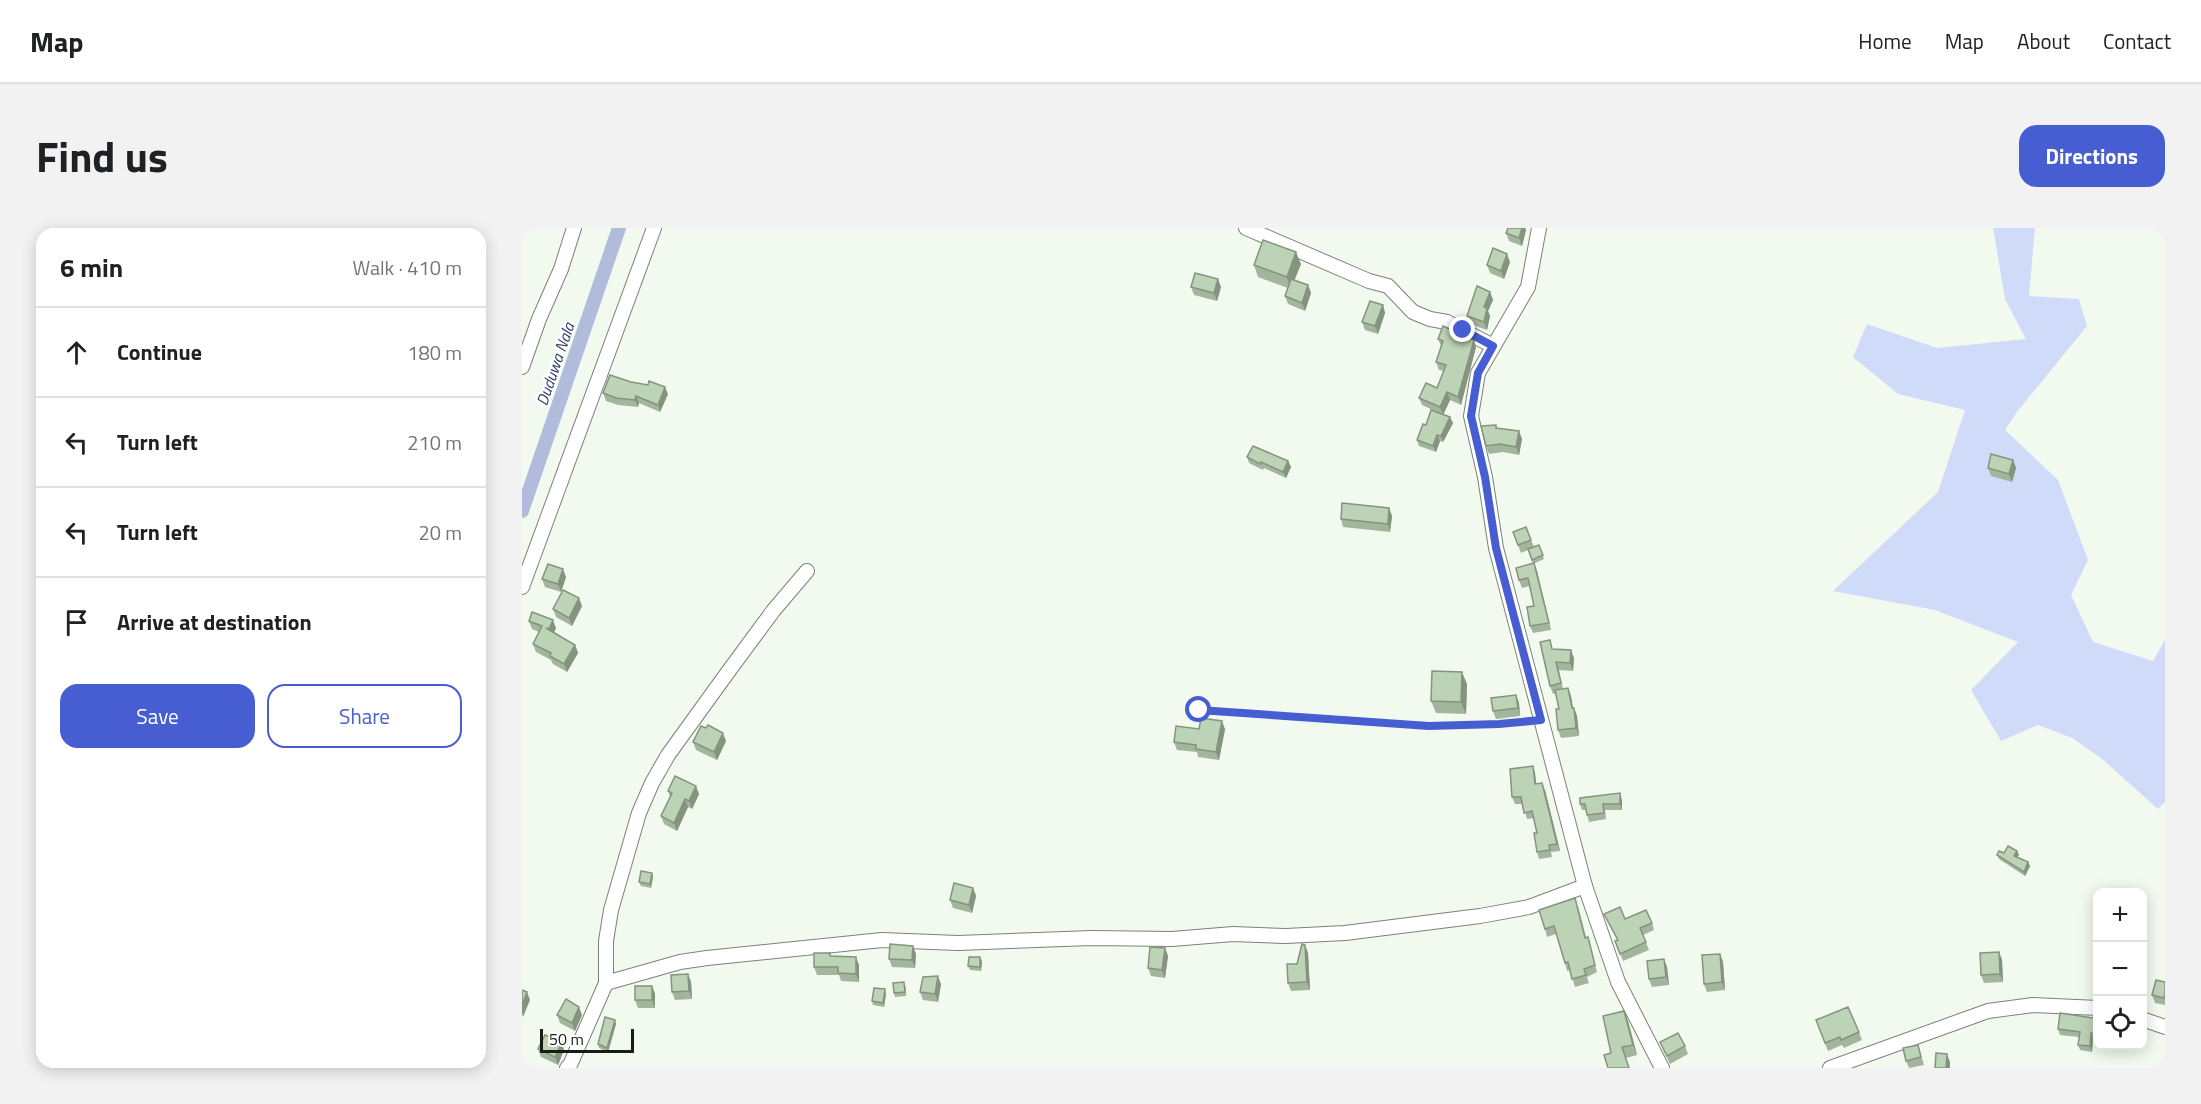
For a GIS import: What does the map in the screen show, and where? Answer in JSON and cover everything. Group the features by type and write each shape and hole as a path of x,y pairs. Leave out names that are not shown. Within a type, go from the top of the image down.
{"street":[{"path":"522,367 539,319 561,269 574,228"},
{"path":"522,587 654,228"},
{"path":"1246,228 1369,281 1388,286 1413,312 1430,319 1447,322 1493,346"},
{"path":"1539,228 1528,286 1478,373 1471,416 1485,477 1496,548 1585,886 1618,982 1662,1068"},
{"path":"567,1068 606,983 606,941 611,910 639,813 652,783 668,755 747,646 807,571"},
{"path":"606,983 680,962 882,940 958,944 1092,938 1172,939 1233,934 1286,936 1345,933 1480,916 1529,907 1585,886"},
{"path":"1830,1068 1988,1011 2033,1005 2093,1008"},
{"path":"2147,1021 2165,1027"}],"path":[{"path":"1199,710 1429,726 1541,720"}],"shaded area":[{"path":"1993,228 2035,228 2029,296 2079,299 2087,326 2016,413 2005,430 2058,480 2088,560 2071,595 2093,642 2153,661 2165,640 2165,802 2158,809 2101,758 2072,738 2038,725 2001,741 1971,690 2018,642 1935,610 1833,591 1938,492 1965,410 1898,394 1853,357 1867,324 1937,348 2026,339 2005,299"}],"building":[{"path":"1508,228 1522,228 1519,238 1506,233"},
{"path":"1263,240 1296,252 1287,277 1254,265"},
{"path":"1493,248 1507,254 1501,271 1487,265"},
{"path":"1195,273 1218,279 1214,293 1191,287"},
{"path":"1291,279 1308,285 1302,303 1285,296"},
{"path":"1477,286 1490,292 1484,307 1487,308 1484,322 1467,316"},
{"path":"1370,301 1383,305 1375,326 1362,322"},
{"path":"1443,326 1474,340 1458,397 1447,392 1440,407 1419,398 1426,383 1437,388 1446,365 1436,362 1443,341 1438,339"},
{"path":"610,375 648,385 649,381 665,387 658,405 636,396 635,400 616,398 603,393"},
{"path":"1431,410 1450,417 1441,436 1437,435 1433,446 1417,440 1423,424 1426,425"},
{"path":"1496,425 1496,428 1519,431 1516,447 1500,444 1486,446 1481,426"},
{"path":"1253,446 1288,461 1283,472 1247,457"},
{"path":"1991,454 2013,460 2009,474 1988,468"},
{"path":"1342,503 1389,508 1388,524 1341,519"},
{"path":"1526,527 1531,540 1518,545 1513,532"},
{"path":"1539,545 1543,555 1532,560 1528,549"},
{"path":"1534,563 1549,623 1530,626 1527,607 1534,606 1528,578 1519,580 1516,568"},
{"path":"548,564 563,569 558,584 542,579"},
{"path":"563,590 579,598 569,618 553,609"},
{"path":"532,612 553,620 549,629 546,628 575,645 564,664 550,656 551,653 533,644 542,626 529,621"},
{"path":"1550,640 1552,649 1571,650 1570,663 1556,662 1561,683 1550,686 1540,642"},
{"path":"1432,671 1462,672 1461,702 1431,701"},
{"path":"1568,688 1572,708 1574,708 1576,728 1558,730 1556,709 1559,709 1555,690"},
{"path":"1516,695 1518,708 1493,711 1491,698"},
{"path":"1201,718 1222,721 1216,752 1196,749 1196,745 1174,742 1176,726 1199,729"},
{"path":"708,725 723,733 714,752 693,742 701,726 706,728"},
{"path":"1533,766 1535,784 1542,783 1557,844 1549,845 1550,850 1537,852 1534,833 1537,833 1532,811 1524,813 1521,797 1512,797 1510,769"},
{"path":"675,776 696,786 689,801 685,799 674,823 661,816 672,793 668,791"},
{"path":"1620,793 1620,804 1603,804 1604,813 1587,815 1585,804 1580,804 1580,798"},
{"path":"2008,846 2017,851 2014,856 2028,862 2024,872 1997,855 1999,851 2004,853"},
{"path":"641,871 652,873 650,884 639,882"},
{"path":"954,883 973,888 969,905 950,900"},
{"path":"1575,898 1585,938 1588,937 1595,965 1584,969 1586,975 1572,979 1554,926 1545,929 1539,910"},
{"path":"1620,907 1625,919 1646,910 1652,923 1640,928 1646,942 1620,954 1615,941 1618,940 1604,914"},
{"path":"890,944 913,946 912,960 889,959"},
{"path":"1302,944 1305,945 1307,982 1288,983 1287,964 1297,964"},
{"path":"1150,947 1165,948 1162,970 1148,968"},
{"path":"1999,952 2000,974 1981,975 1980,953"},
{"path":"814,953 856,957 856,974 838,973 838,967 814,967"},
{"path":"1720,954 1722,982 1704,984 1702,955"},
{"path":"969,957 980,957 980,967 968,966"},
{"path":"1664,959 1666,977 1649,979 1647,961"},
{"path":"688,974 689,991 672,992 671,975"},
{"path":"938,976 935,994 920,992 923,977"},
{"path":"2156,980 2165,982 2164,998 2152,995"},
{"path":"904,982 905,992 894,993 893,983"},
{"path":"635,986 652,986 652,1000 635,1000"},
{"path":"874,988 885,989 883,1003 872,1001"},
{"path":"522,990 527,992 522,1005"},
{"path":"566,999 579,1007 572,1023 557,1015"},
{"path":"1848,1007 1859,1032 1841,1040 1840,1037 1825,1043 1816,1020"},
{"path":"1624,1011 1633,1045 1622,1047 1629,1068 1608,1068 1604,1055 1611,1053 1603,1016"},
{"path":"2060,1013 2093,1018 2090,1046 2078,1045 2080,1032 2058,1029"},
{"path":"605,1017 615,1020 607,1048 598,1044"},
{"path":"1678,1033 1685,1046 1667,1056 1660,1042"},
{"path":"545,1035 562,1042 555,1057 538,1049"},
{"path":"1918,1045 1921,1057 1906,1061 1903,1048"},
{"path":"1936,1053 1947,1054 1946,1068 1935,1068"}],"waterway":[{"name":"Duduwa Nala","path":"522,511 619,228"}],"route":[{"path":"1199,710 1429,726 1541,720 1496,548 1485,477 1471,416 1478,373 1493,346 1463,330"}]}
